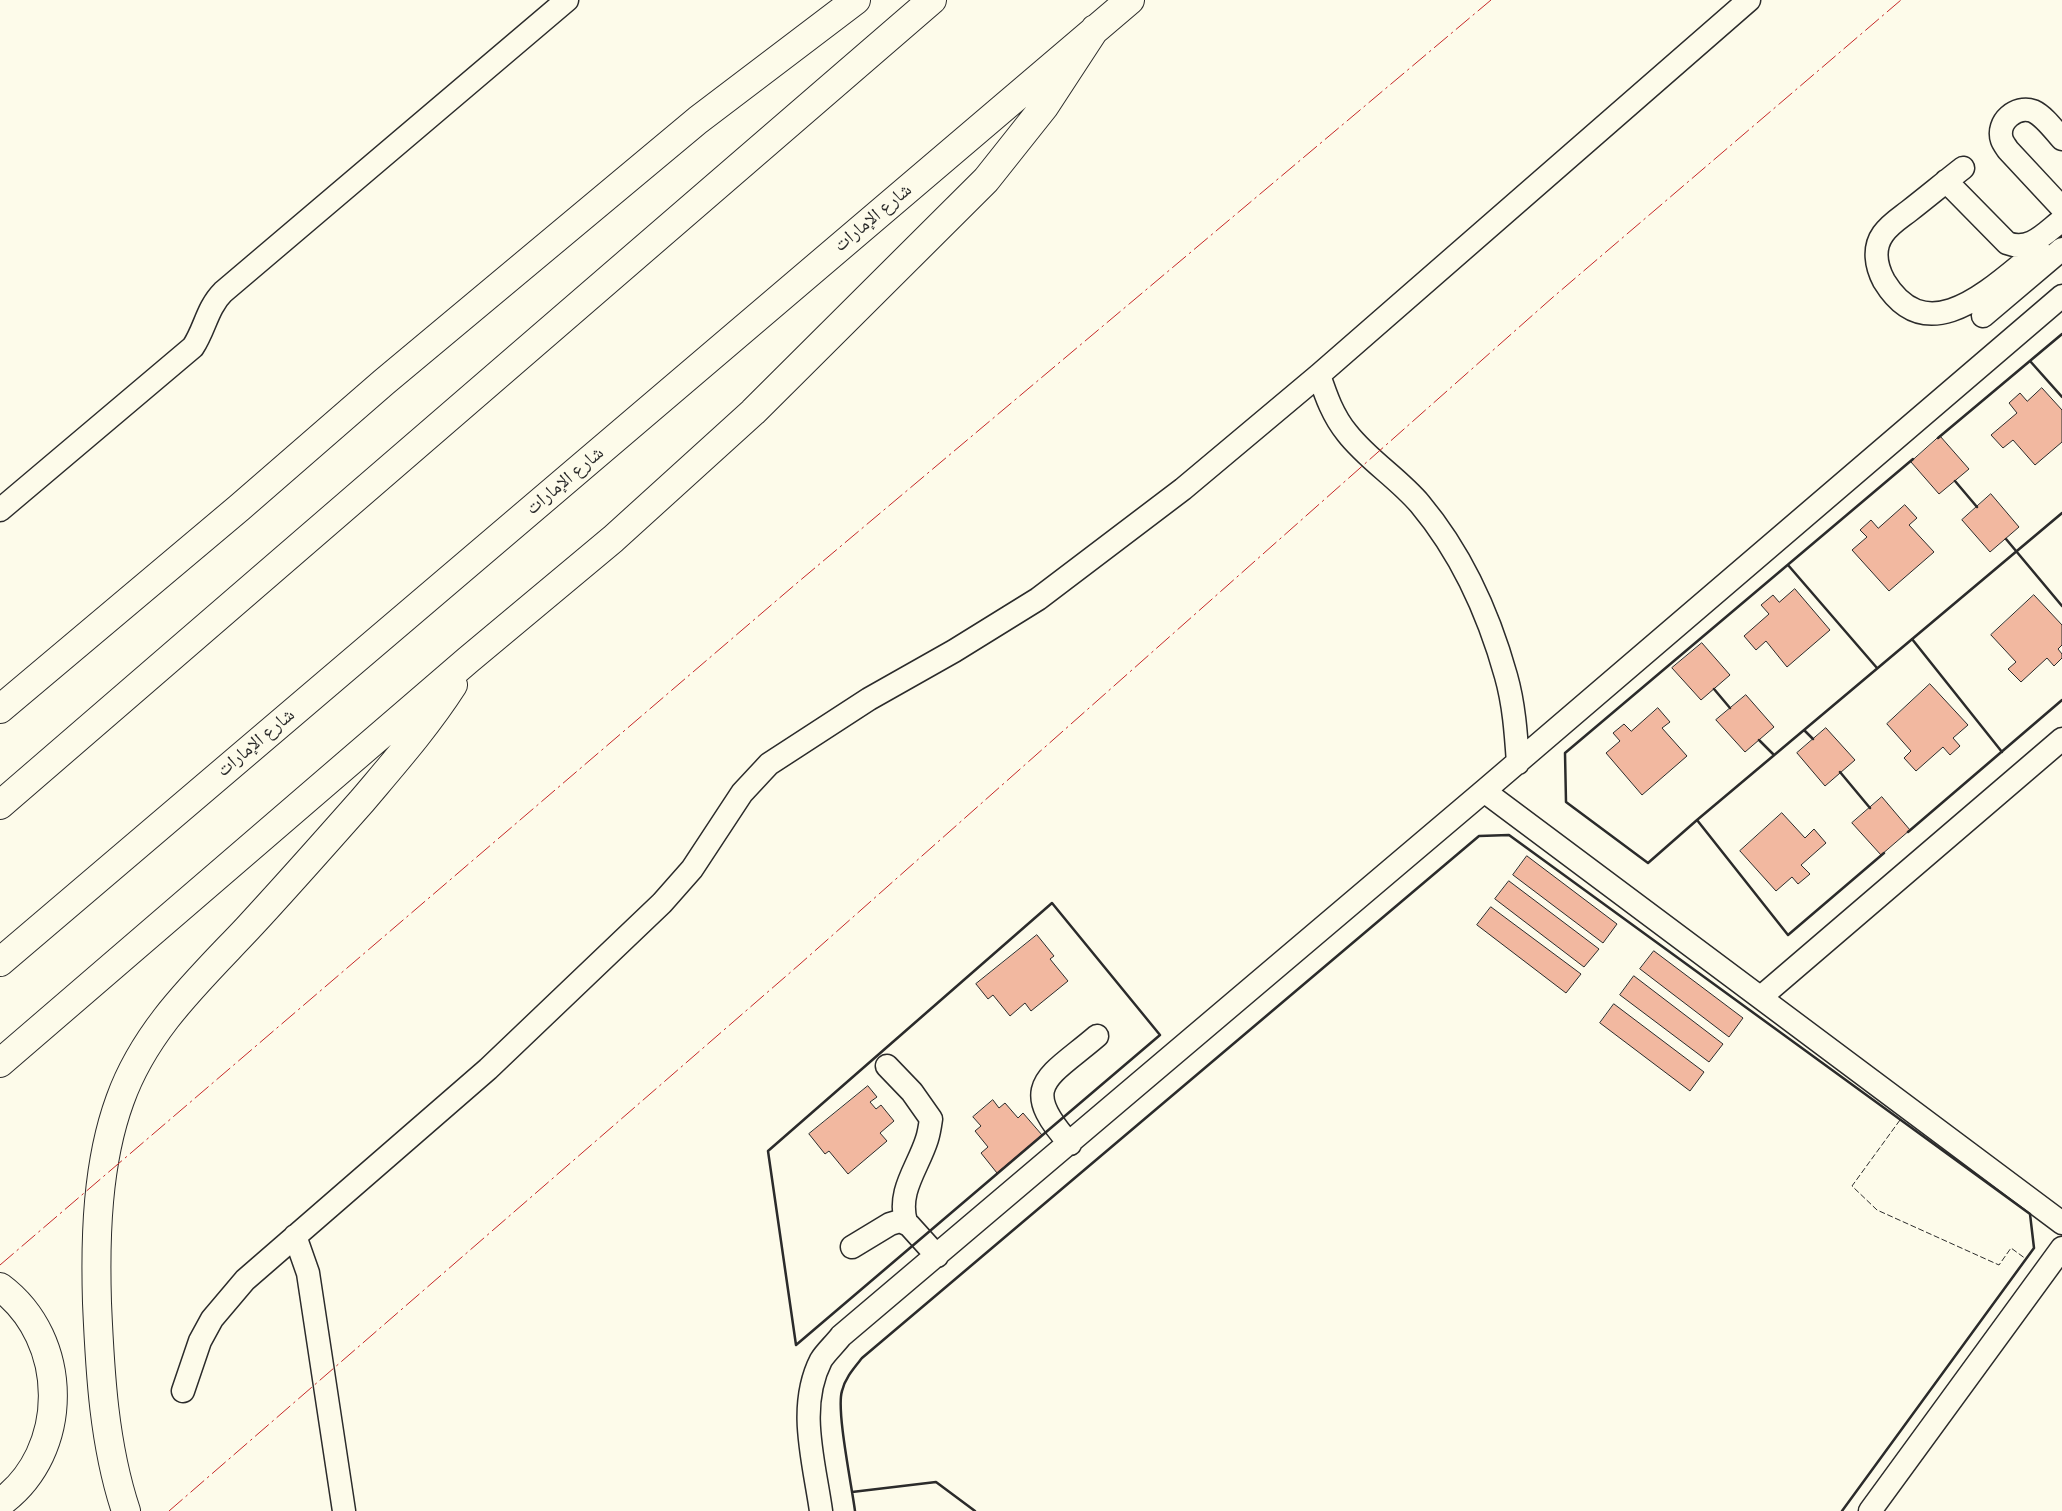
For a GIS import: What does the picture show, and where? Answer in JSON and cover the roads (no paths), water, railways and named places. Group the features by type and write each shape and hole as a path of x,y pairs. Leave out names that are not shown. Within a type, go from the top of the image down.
{"highway":[{"path":"0,709 239,508 391,376 698,120 856,0"},
{"path":"0,805 932,0"},
{"name":"شارع الإمارات","path":"0,962 1130,0"},
{"path":"0,1064 468,660 614,539 760,405 954,213 1027,130 1071,69 1095,29"},
{"path":"126,1511 108,1438 97,1288 97,1249 104,1170 113,1123 123,1092 140,1056 166,1016 319,850 409,747 440,705 468,660"},
{"path":"0,1287 26,1312 39,1333 50,1365 54,1407 49,1432 40,1456 28,1477 11,1496 0,1503"}],"street":[{"path":"0,510 193,347 205,326 211,306 223,292 567,0"},
{"path":"183,1391 200,1342 212,1320 245,1280 488,1069 662,903 692,869 742,793 769,764 869,699 954,651 1038,599 1183,489 1319,375 1749,0"},
{"path":"2062,139 2034,111 2021,110 2009,116 2002,126 2002,139 2008,150 2062,208"},
{"path":"2049,256 2007,244 1955,175 1883,234 1878,244 1878,265 1891,292 1905,305 1922,312 1940,314 1957,309 1978,309 2049,256 2062,220"},
{"path":"821,1511 807,1414 811,1385 822,1359 841,1336 1518,763 2062,296"},
{"path":"1978,309 2006,344"},
{"path":"1319,375 1330,406 1347,433 1420,504 1450,545 1474,590 1506,677 1514,717 1518,763"},
{"path":"1761,997 2062,739"},
{"path":"1484,791 2062,1223"},
{"path":"1070,1144 1046,1115 1041,1100 1042,1092 1048,1078 1098,1036"},
{"path":"887,1066 912,1092 931,1119 928,1138 904,1194 903,1214 906,1222 937,1256"},
{"path":"852,1246 895,1221 906,1222"},
{"path":"295,1236 308,1273 344,1511"},
{"path":"1870,1511 2062,1248"}]}
